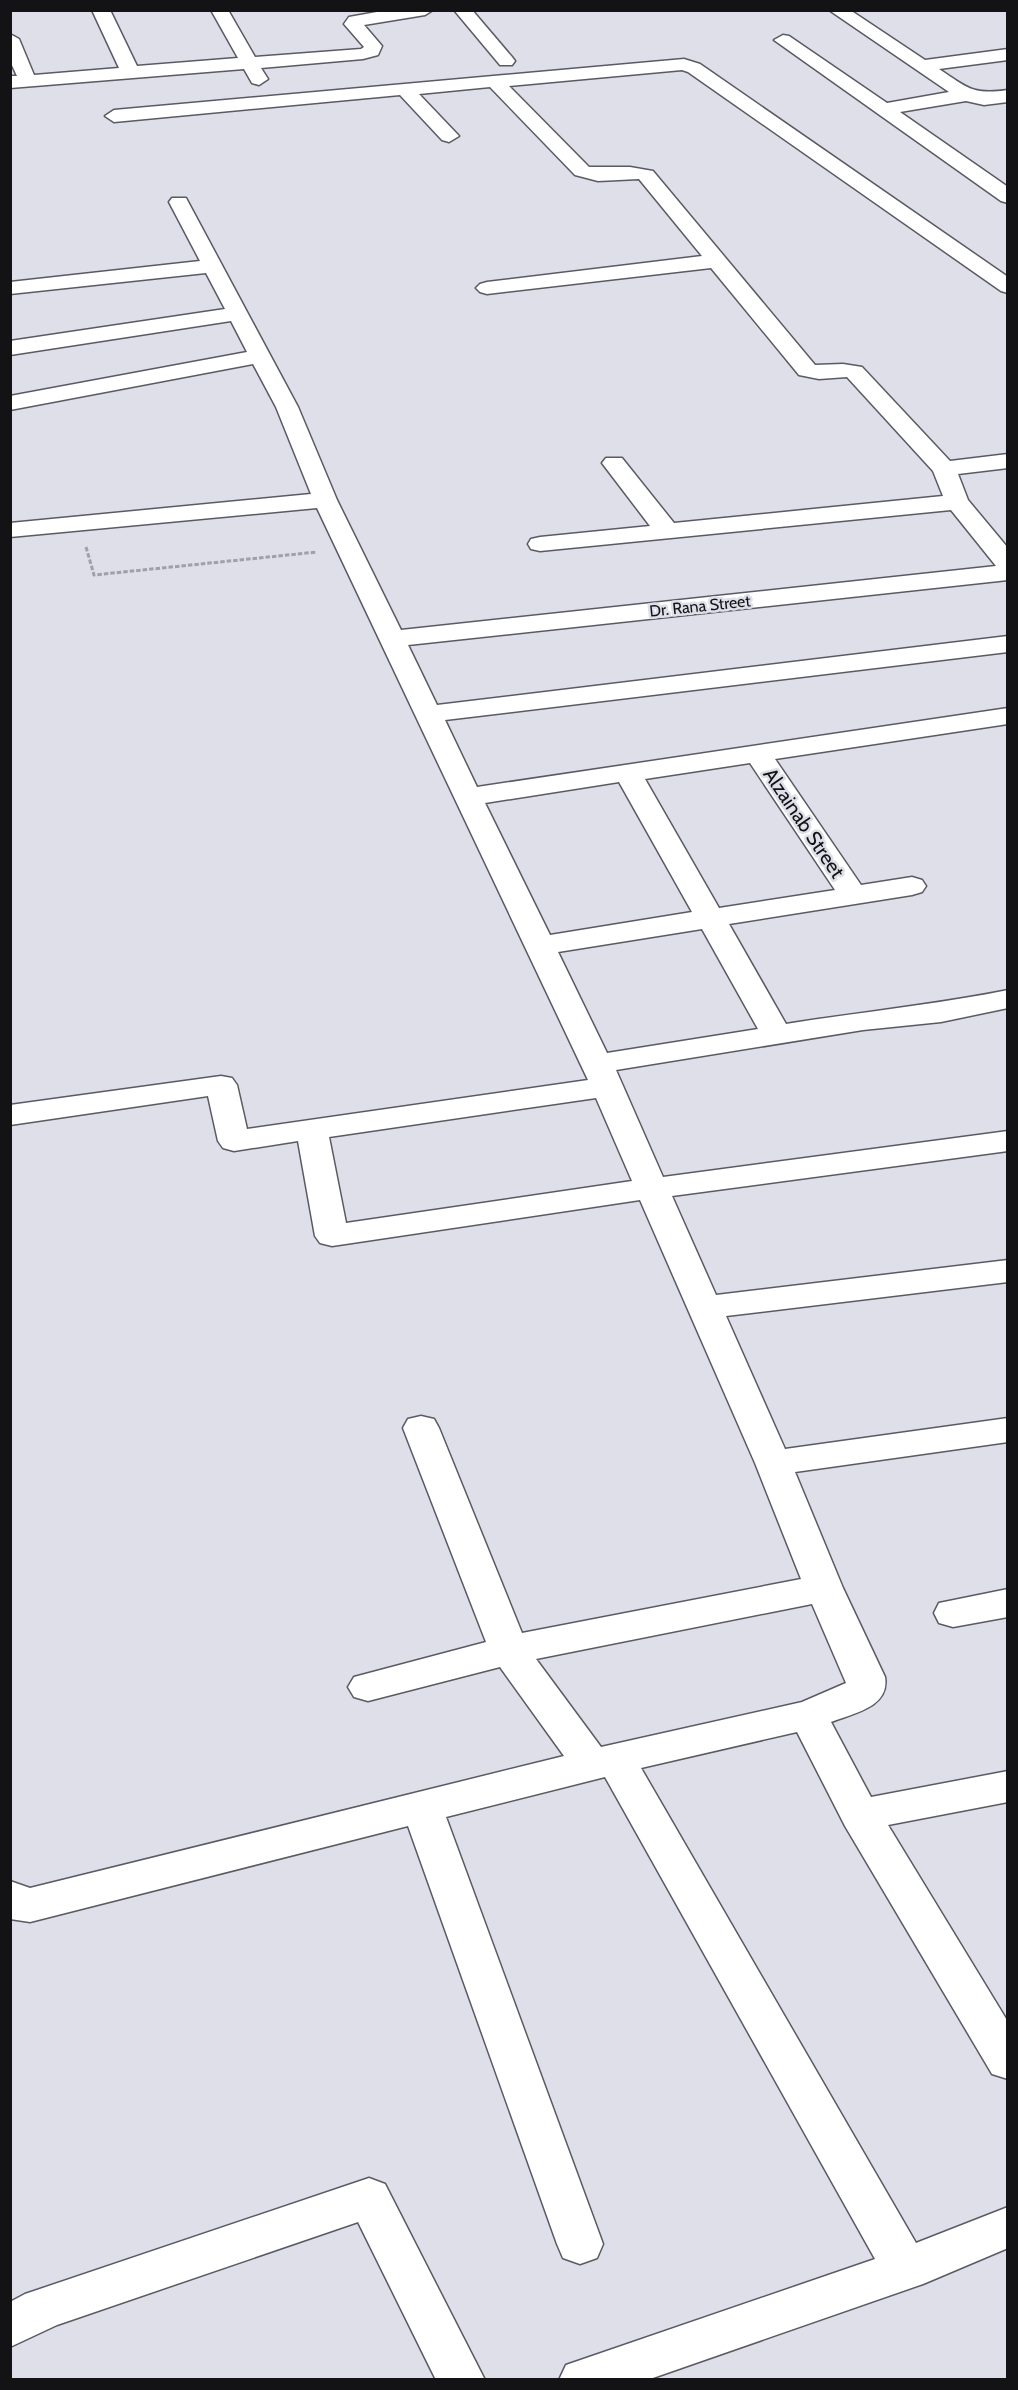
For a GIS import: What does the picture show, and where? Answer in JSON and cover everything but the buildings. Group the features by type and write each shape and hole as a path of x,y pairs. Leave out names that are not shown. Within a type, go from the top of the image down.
{"street":[{"path":"101,10 131,73"},
{"path":"219,10 247,63 275,102"},
{"path":"385,65 372,51 373,46 353,24 355,21 425,10"},
{"path":"462,10 506,61"},
{"path":"837,10 966,95 984,99 1008,96"},
{"path":"10,39 19,82 372,51"},
{"path":"783,40 1008,197"},
{"path":"922,66 1008,54"},
{"path":"114,116 684,64 694,68 1008,287"},
{"path":"495,82 582,171 595,175 634,172 646,175 807,370 815,373 846,369 854,372 944,469 957,502 1008,565"},
{"path":"405,90 449,136"},
{"path":"884,109 966,95"},
{"path":"10,1897 17,1904 30,1905 603,1762 808,1715 853,1698 867,1689 865,1677 824,1588 773,1463 703,1308 653,1188 325,500 287,407 210,266 179,202"},
{"path":"487,288 715,261"},
{"path":"10,288 210,266"},
{"path":"10,348 238,314"},
{"path":"10,403 261,356"},
{"path":"944,469 1008,461"},
{"path":"614,463 667,531"},
{"path":"10,530 325,500"},
{"path":"540,544 957,502"},
{"path":"981,534 1008,530"},
{"name":"Dr. Rana Street","path":"392,639 1008,572"},
{"path":"428,714 1008,644"},
{"path":"467,797 1008,716"},
{"name":"Alzainab Street","path":"757,752 852,894"},
{"path":"627,772 777,1035"},
{"path":"538,946 912,886"},
{"path":"10,1115 221,1085 234,1141 312,1130 601,1076 777,1035 863,1021 941,1013 1008,999"},
{"path":"312,1130 332,1236 653,1188 1008,1141"},
{"path":"703,1308 1008,1271"},
{"path":"421,1428 509,1650 603,1762 906,2269"},
{"path":"773,1463 1008,1430"},
{"path":"368,1688 509,1650 824,1588"},
{"path":"953,1613 1008,1603"},
{"path":"808,1715 860,1815 1008,2061"},
{"path":"860,1815 1008,1786"},
{"path":"422,1808 580,2244"},
{"path":"10,2326 42,2309 369,2198 461,2379"},
{"path":"583,2379 906,2269 1008,2227"}],"path":[{"path":"78,524 94,575 349,549"}]}
